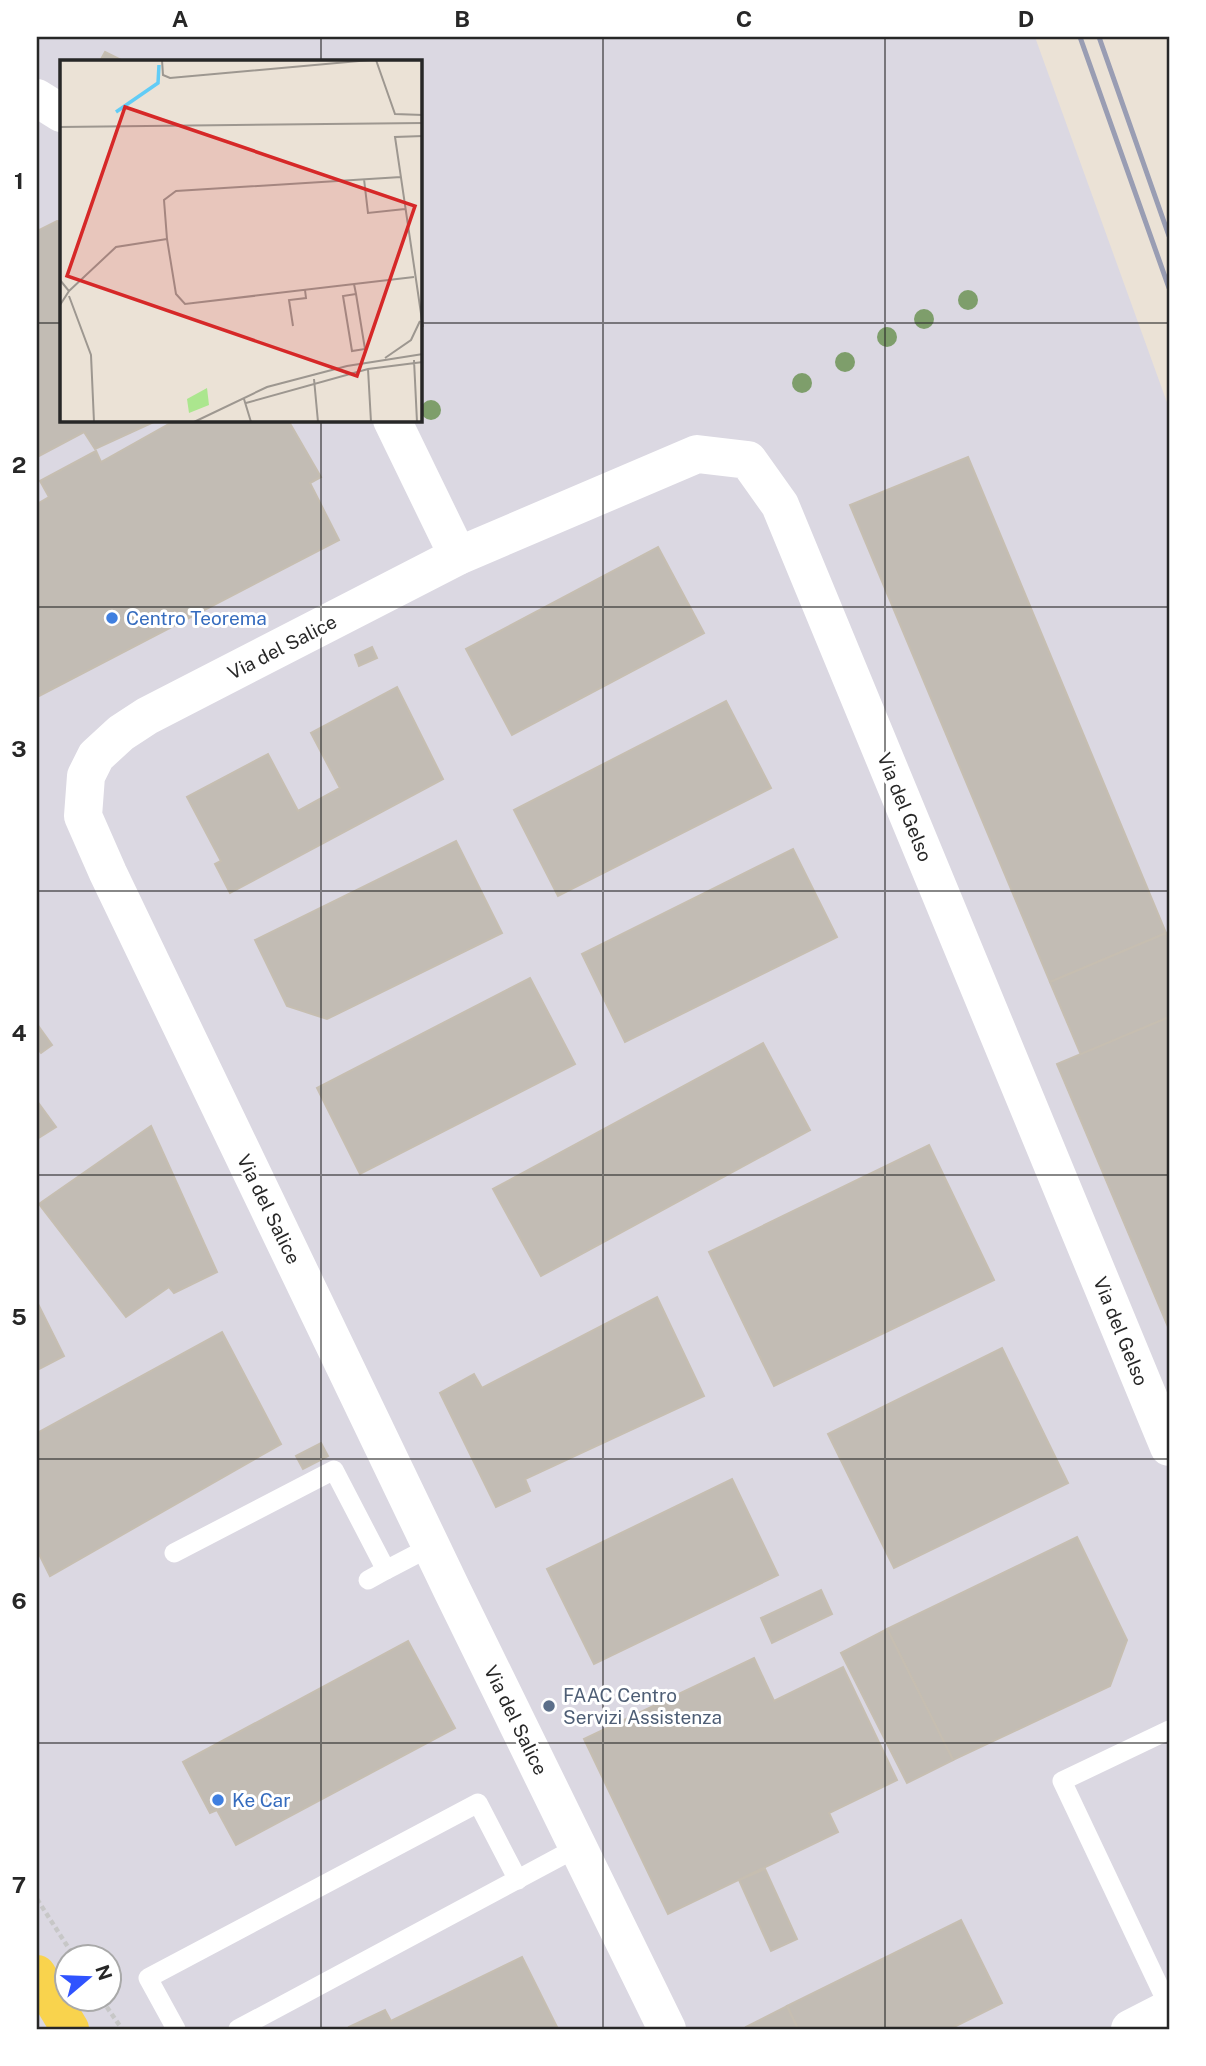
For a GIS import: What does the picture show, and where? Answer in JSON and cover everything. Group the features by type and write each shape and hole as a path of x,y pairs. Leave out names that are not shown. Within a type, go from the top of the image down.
{"main road":[{"path":"37,1974 70,2029"}],"street":[{"path":"37,98 60,112"},
{"path":"392,422 457,556"},
{"name":"Via del Gelso","path":"457,556 697,454 748,460 780,505 1169,1447"},
{"name":"Via del Salice","path":"457,556 147,716 121,733 96,756 86,776 83,816 432,1546 667,2029"},
{"path":"1130,2029 1169,2008"}],"lane":[{"path":"174,1553 334,1469 386,1570"},
{"path":"368,1580 432,1546"},
{"path":"1169,1730 1062,1781 1169,2008"},
{"path":"176,2029 149,1978 478,1803 519,1880"},
{"path":"238,2029 578,1847"}],"path":[{"path":"37,1899 66,1944"},
{"path":"112,2014 122,2029"}],"shaded area":[{"path":"37,37 1035,37 1169,408 1169,2029 37,2029"}],"building":[{"path":"105,52 121,60 101,60"},
{"path":"60,222 60,422 154,422 95,449 84,432 37,457 37,231"},
{"name":"Centro Teorema","path":"172,422 289,422 321,477 310,483 339,540 37,697 37,504 49,497 40,481 96,451 101,462"},
{"path":"968,457 1166,933 1050,982 850,505"},
{"path":"658,547 704,633 512,735 466,649"},
{"path":"372,647 377,658 359,666 355,655"},
{"path":"397,687 443,779 230,893 215,864 221,861 187,797 268,754 298,811 340,788 311,733"},
{"path":"726,701 771,788 558,896 514,810"},
{"path":"456,841 502,933 327,1019 287,1006 255,940"},
{"path":"793,849 837,937 625,1042 582,954"},
{"path":"1166,933 1169,941 1169,1017 1081,1055 1050,982"},
{"path":"530,978 575,1064 360,1174 317,1088"},
{"path":"1169,1017 1169,1329 1057,1064"},
{"path":"37,1024 52,1045 41,1053 37,1048"},
{"path":"763,1043 810,1130 541,1276 493,1189"},
{"path":"37,1101 56,1127 37,1139"},
{"path":"151,1126 217,1272 174,1293 169,1287 126,1317 39,1204"},
{"path":"929,1145 994,1280 774,1386 709,1252"},
{"path":"657,1297 704,1396 525,1479 530,1491 496,1507 440,1393 474,1374 482,1388"},
{"path":"37,1302 64,1356 37,1370"},
{"path":"222,1332 281,1444 50,1576 37,1550 37,1433"},
{"path":"1002,1348 1068,1483 894,1568 828,1434"},
{"path":"321,1443 328,1456 303,1469 296,1456"},
{"path":"732,1479 778,1575 594,1664 547,1569"},
{"path":"1077,1537 1127,1640 1110,1686 953,1760 887,1629"},
{"path":"821,1590 832,1614 772,1643 761,1618"},
{"path":"887,1629 953,1760 907,1783 841,1653"},
{"path":"408,1641 455,1728 236,1845 217,1810 210,1813 183,1762"},
{"path":"754,1658 774,1701 843,1667 897,1780 829,1813 838,1832 668,1914 584,1739"},
{"path":"765,1869 797,1939 771,1951 739,1880"},
{"path":"961,1920 1002,2003 950,2029 798,2029 787,2006"},
{"path":"522,1957 558,2029 349,2027 385,2010 391,2021"},
{"path":"787,2006 798,2029 747,2029 746,2027"}],"railway":[{"path":"1080,37 1169,288"},
{"path":"1099,37 1169,236"}],"place":[{"name":"Centro Teorema","path":"112,618"},
{"name":"FAAC Centro Servizi Assistenza","path":"549,1706"},
{"name":"Ke Car","path":"218,1800"}]}
